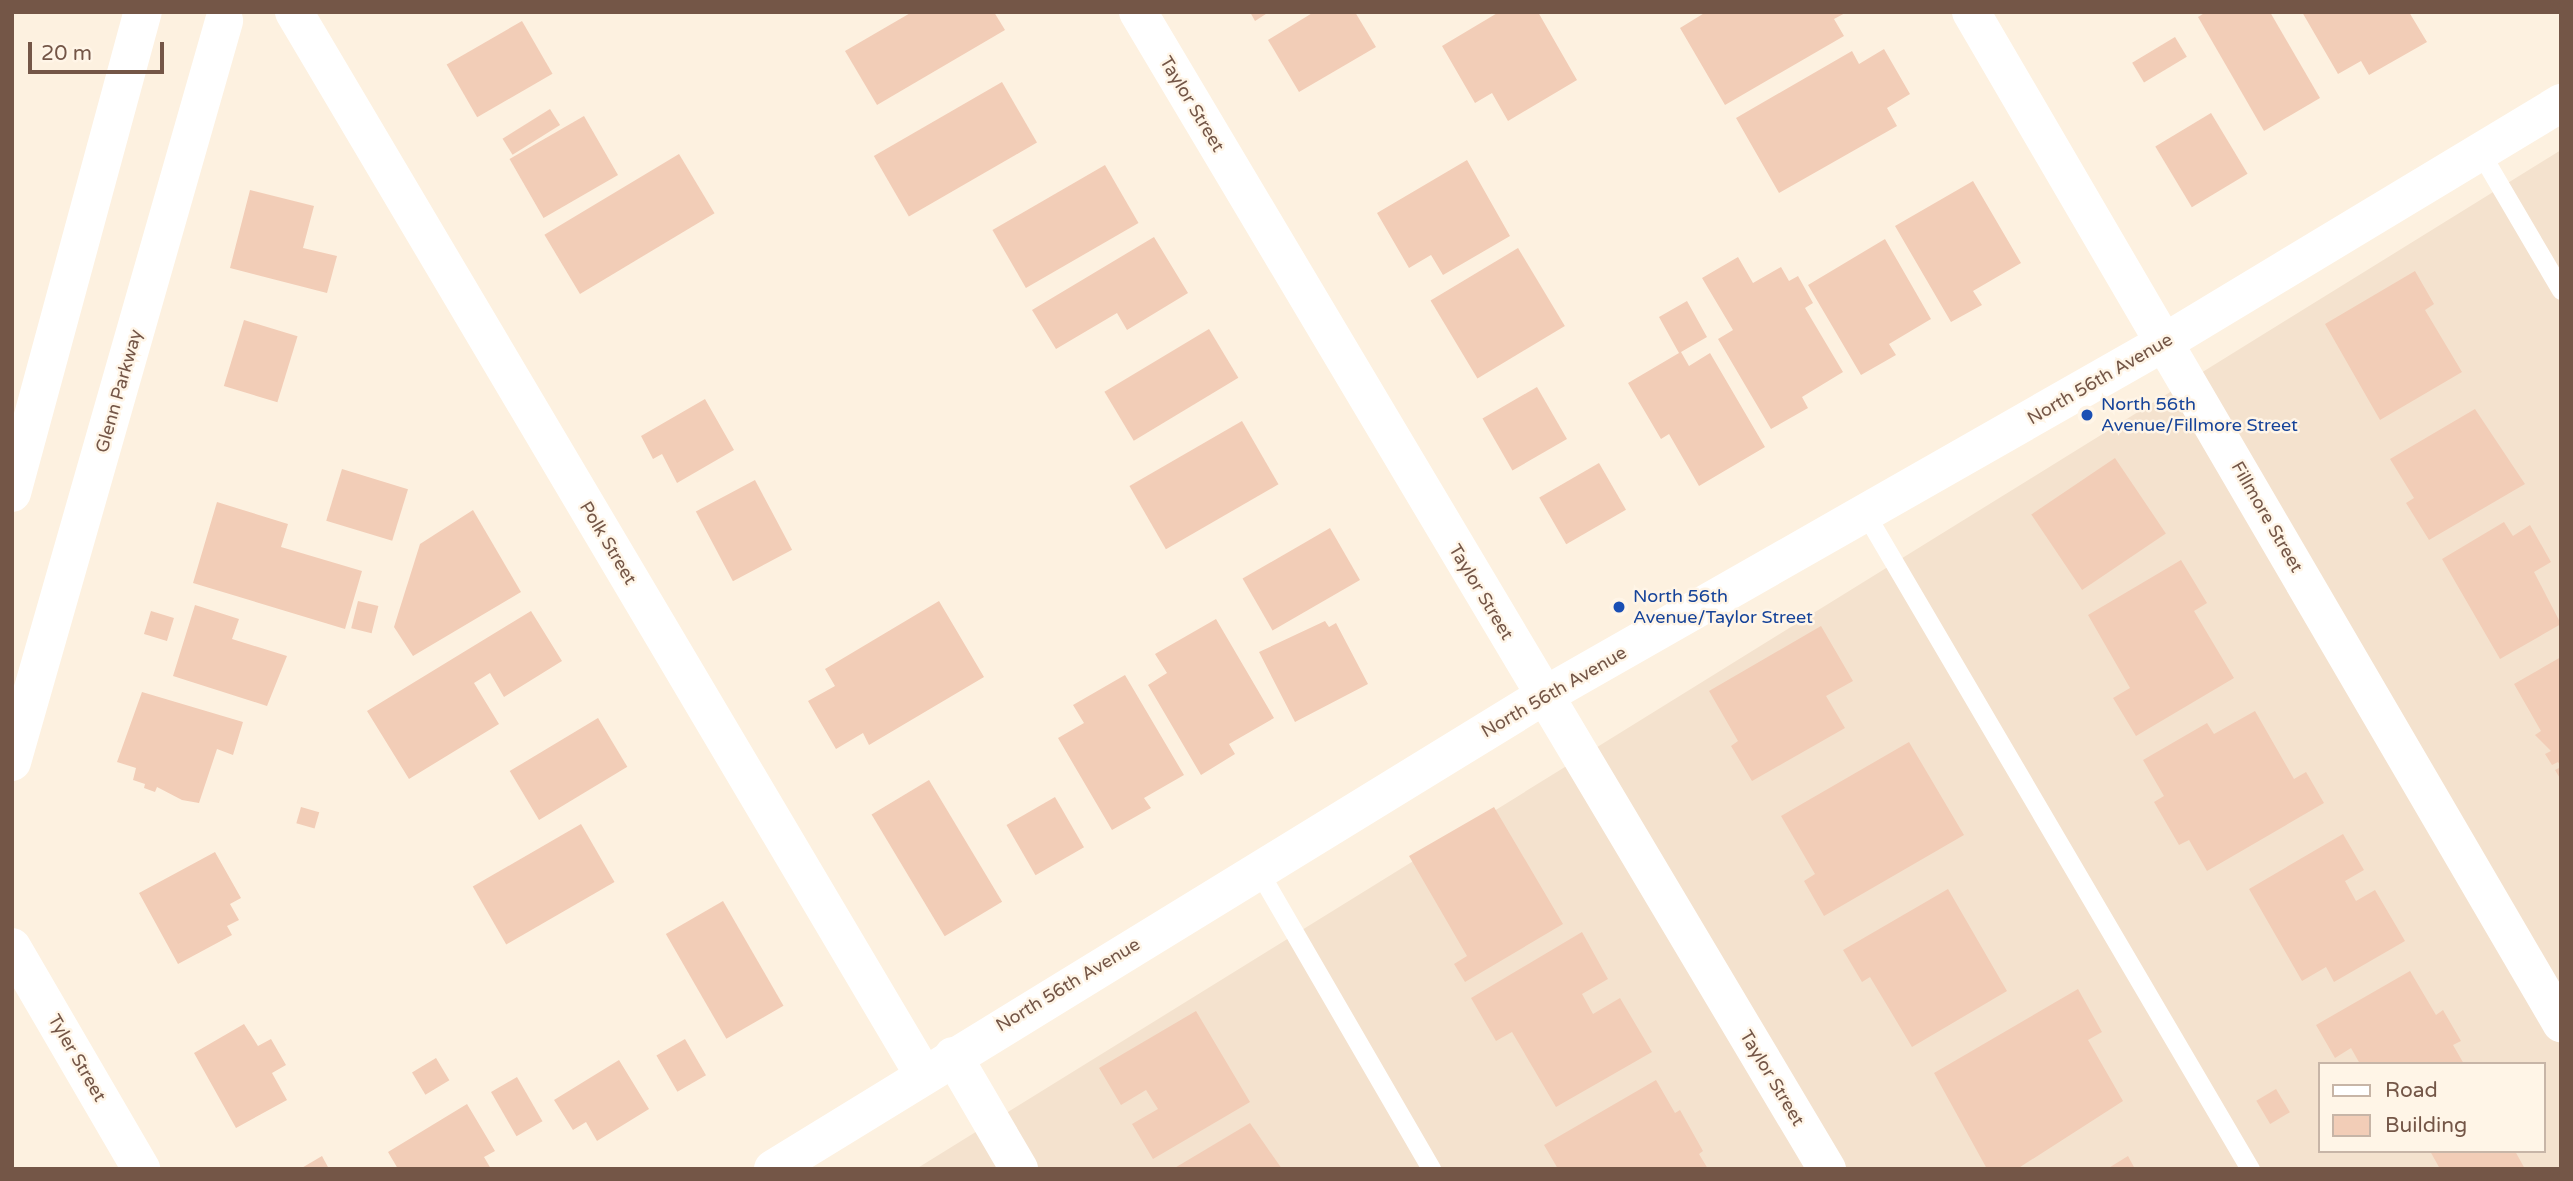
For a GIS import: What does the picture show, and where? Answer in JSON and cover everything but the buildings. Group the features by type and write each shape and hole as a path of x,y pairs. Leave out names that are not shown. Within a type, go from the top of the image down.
{"street":[{"path":"12,494 143,12"},
{"name":"Polk Street","path":"293,12 938,1065 1019,1169"},
{"name":"Taylor Street","path":"1138,12 1542,697 1827,1169"},
{"name":"Fillmore Street","path":"1971,12 2561,1023"},
{"name":"Glenn Parkway","path":"12,762 217,15"},
{"name":"North 56th Avenue","path":"773,1169 938,1065 1542,697 2165,342 2561,103"},
{"name":"Tyler Street","path":"12,947 141,1169"}],"lane":[{"path":"2480,152 2561,290"},
{"path":"1865,513 2250,1169"},
{"path":"1258,870 1431,1169"}],"shaded area":[{"path":"2561,150 2561,1169 916,1169"}],"place":[{"name":"North 56th Avenue/Fillmore Street","path":"2087,415"},
{"name":"North 56th Avenue/Taylor Street","path":"1619,607"}]}
